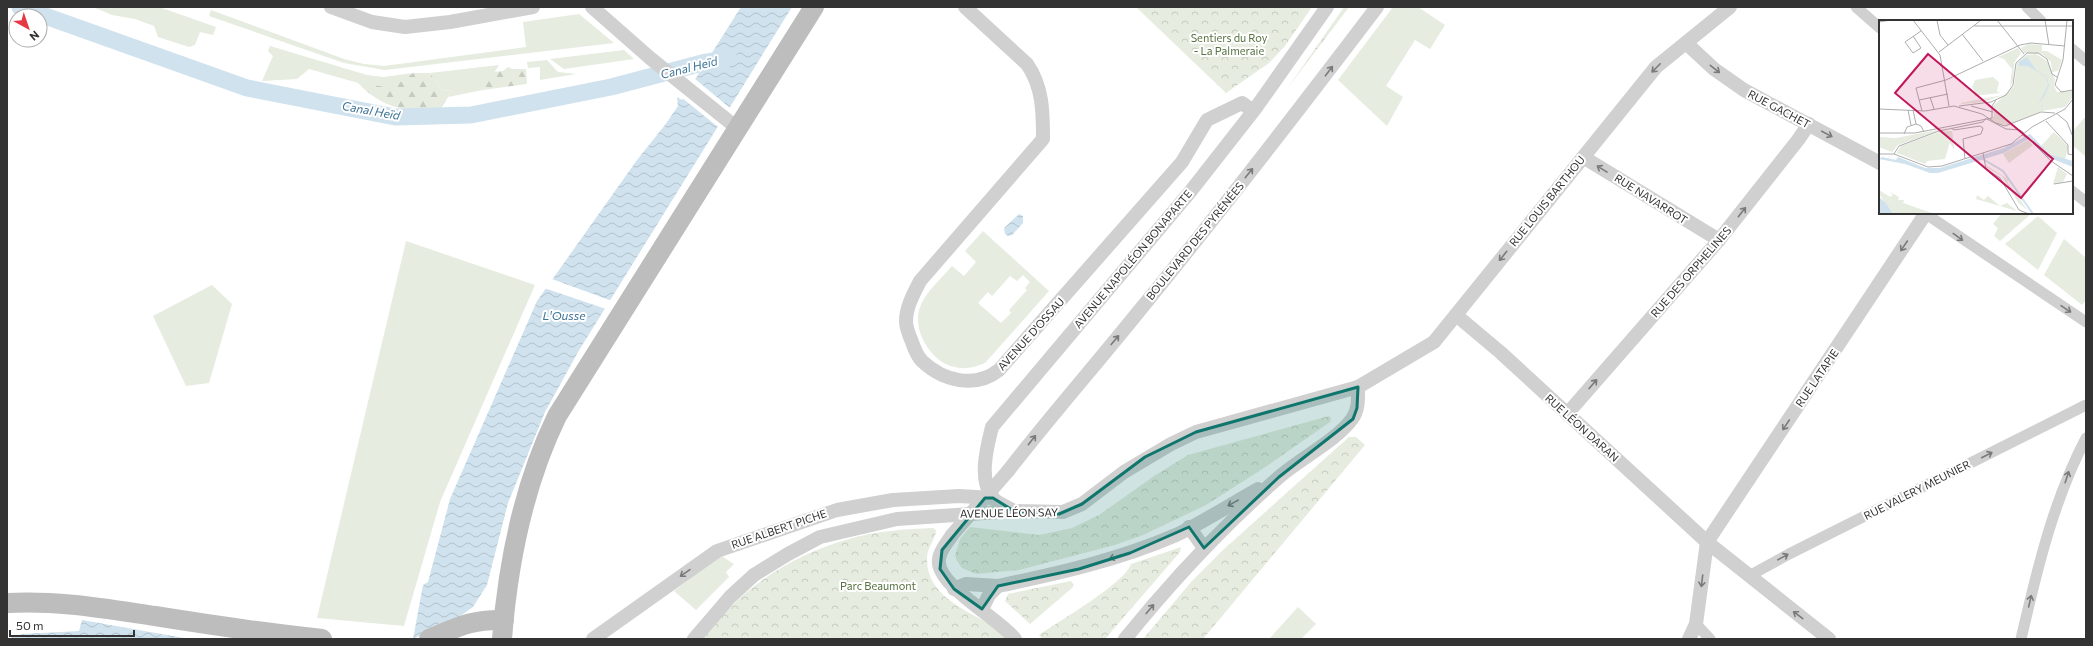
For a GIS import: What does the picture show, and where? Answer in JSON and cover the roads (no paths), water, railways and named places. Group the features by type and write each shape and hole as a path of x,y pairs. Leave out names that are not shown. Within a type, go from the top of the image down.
{"main road":[{"path":"429,639 461,625 484,619 503,630 519,522 528,488 549,432 730,123 814,7"},
{"path":"7,603 42,603 122,610 260,633 322,639"}],"street":[{"path":"331,7 372,22 406,27 450,22 533,7"},
{"path":"592,7 653,60 730,123"},
{"name":"AVENUE D'OSSAU","path":"965,7 1027,64 1042,102 1043,139 920,281 910,301 906,321 907,332 916,351 921,360 950,378 961,381 982,380 999,370 1182,162 1207,120 1242,103 1253,111"},
{"name":"AVENUE NAPOLÉON BONAPARTE","path":"993,498 986,486 985,471 988,444 992,427 1190,192 1253,111 1327,7"},
{"name":"BOULEVARD DES PYRÉNÉES","path":"1015,639 1008,629 954,589 940,569 939,560 942,550 952,535 1008,471 1054,411 1134,317 1258,162 1377,7"},
{"name":"RUE LOUIS BARTHOU","path":"1358,387 1434,342 1656,67 1730,7"},
{"path":"1856,7 1879,27"},
{"path":"2027,7 2038,18"},
{"name":"RUE GACHET","path":"1686,43 1714,69 1744,90 1879,162"},
{"path":"2073,50 2086,61"},
{"name":"RUE DES ORPHELINES","path":"1567,414 1719,240 1809,124"},
{"name":"RUE NAVARROT","path":"1583,157 1719,240"},
{"path":"2073,191 2086,202"},
{"name":"RUE LATAPIE","path":"1707,542 1925,214"},
{"path":"1927,214 2086,322"},
{"name":"RUE LÉON DARAN","path":"1456,315 1707,542 1829,639"},
{"path":"1125,639 1204,548 1279,477 1342,430 1353,419 1357,408 1358,387"},
{"name":"AVENUE LÉON SAY","path":"694,639 730,597 754,575 788,554 820,537 897,519 1014,511 1059,514 1082,504 1146,457 1196,432 1358,387"},
{"name":"RUE VALERY MEUNIER","path":"1749,576 1789,554 2086,405"},
{"path":"2021,639 2040,558 2070,470 2086,438"},
{"path":"954,589 966,584 998,586 1079,569 1130,553 1189,527 1279,477"},
{"name":"RUE ALBERT PICHE","path":"593,639 717,551 837,510 893,500 959,496 993,498"},
{"path":"993,498 1014,511"},
{"path":"1189,527 1204,548"},
{"path":"1689,639 1696,624 1707,542"},
{"path":"982,609 989,595 998,586"},
{"path":"1696,624 1710,639"}],"water":[{"name":"L'Ousse","path":"741,7 792,7 578,352 545,412 508,503 487,585 473,607 459,617 413,639 423,585 428,582 450,499 537,301 637,160 665,125 678,106 677,97 682,100"},
{"path":"1019,214 1023,216 1023,223 1012,235 1008,236 1005,234 1004,228"},
{"path":"82,620 190,639 7,639 22,634 79,631"}],"waterway":[{"name":"Canal Heïd","path":"20,7 247,88 395,117 471,115 611,87 706,62 729,58"}],"park label":[{"name":"Sentiers du Roy - La Palmeraie","path":"1229,44"},
{"name":"Parc Beaumont","path":"878,586"}]}
